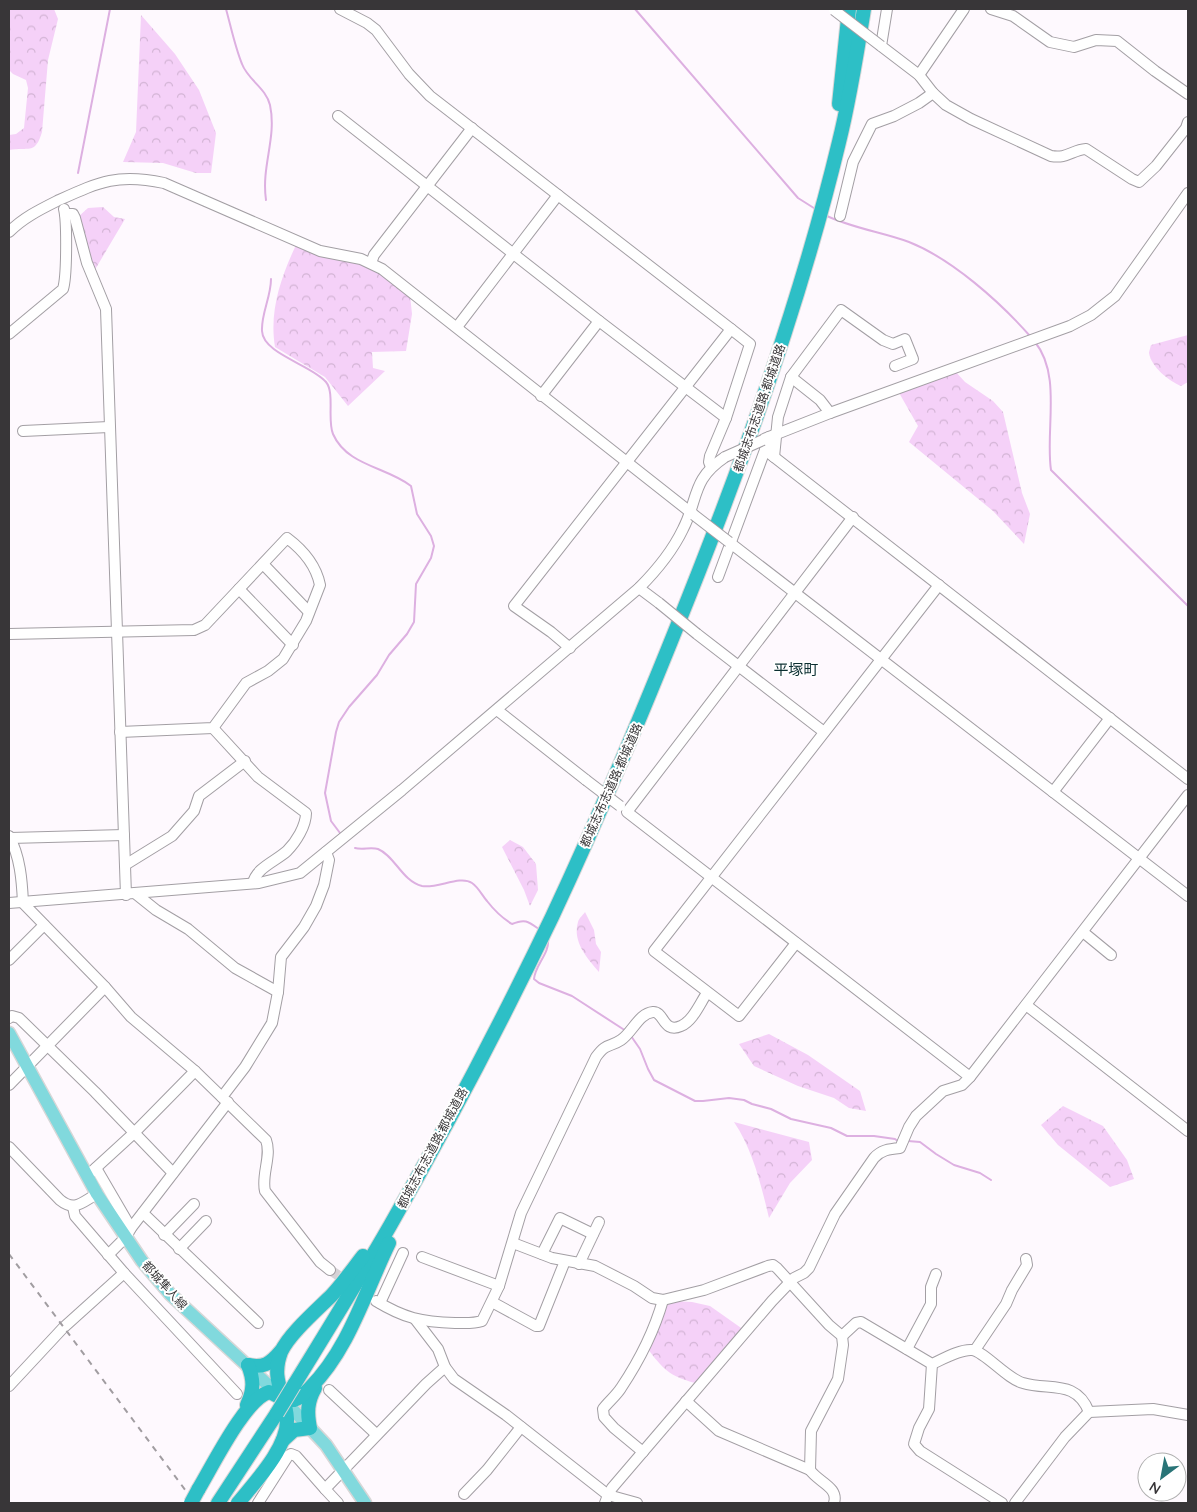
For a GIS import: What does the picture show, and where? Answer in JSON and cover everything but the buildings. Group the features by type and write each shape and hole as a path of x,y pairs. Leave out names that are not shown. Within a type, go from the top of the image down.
{"highway":[{"path":"826,192 838,120 849,9"},
{"name":"都城志布志道路;都城道路","path":"218,1503 277,1414 391,1224 439,1136 552,916 629,745 714,533 753,428 792,312 839,142 864,9"},
{"path":"839,142 849,113 873,9"},
{"path":"238,1503 273,1458 283,1440 294,1430 310,1428 307,1410 308,1402 356,1317 439,1136"},
{"path":"248,1365 266,1366 283,1349 297,1331 348,1276 366,1252 397,1200 410,1188"},
{"path":"283,1349 276,1371 287,1417 283,1440"},
{"path":"191,1503 244,1413 252,1395 253,1377 248,1365"},
{"path":"244,1413 262,1394 269,1392 289,1400 301,1397 321,1378"}],"main road":[{"name":"都城隼人線","path":"9,1032 27,1068 92,1172 97,1194 128,1232 142,1260 170,1294 248,1365 326,1445 365,1503"}],"street":[{"path":"340,9 367,22 376,30 409,74 426,92 750,344 726,418 710,456 709,462 711,467"},
{"path":"834,9 919,75 933,93 946,105 971,119 1045,153 1065,157 1079,150 1086,149 1139,182 1156,166 1187,127"},
{"path":"881,46 887,9"},
{"path":"919,75 964,9"},
{"path":"991,9 1013,16 1050,42 1074,47 1096,40 1117,41 1188,94"},
{"path":"840,216 853,162 872,124 894,116 919,103 933,93"},
{"path":"338,116 598,321 726,418"},
{"path":"371,263 374,255 472,128"},
{"path":"9,232 24,218 91,185 113,180 148,179 164,183 320,251 371,263 382,269 692,514 1188,896"},
{"path":"9,903 253,884 300,873 497,710 639,588 667,556 680,536 692,514 700,482 711,467 725,457 769,444 830,413 1027,342 1091,316 1116,296 1188,194"},
{"path":"457,327 558,195"},
{"path":"9,334 63,289 65,214 61,199"},
{"path":"65,214 73,214 76,218 87,263 106,309 125,865 131,894 188,929 235,968 278,992"},
{"path":"718,577 729,542 769,444 791,377 841,310 883,340 893,344 905,339 913,358 894,366"},
{"path":"541,396 598,321"},
{"path":"570,648 514,606 731,329"},
{"path":"791,377 820,400 830,413"},
{"path":"23,431 109,427"},
{"path":"769,444 853,517 1188,779"},
{"path":"624,809 796,593 853,517"},
{"path":"9,634 194,630 205,625 286,538 300,548 306,556 319,579 320,585 306,621 280,663 246,683 213,728"},
{"path":"263,564 308,612"},
{"path":"796,943 739,1016 654,951 939,585"},
{"path":"639,588 824,732"},
{"path":"239,589 293,644"},
{"path":"497,710 711,878 970,1077"},
{"path":"1053,792 1110,718"},
{"path":"120,732 213,728 258,777 306,813 302,830 289,848 261,871 254,879 253,884"},
{"path":"125,865 172,836 194,811 199,796 245,761"},
{"path":"606,1501 643,1452 772,1301 790,1282 809,1268 835,1214 878,1153 888,1149 900,1148 916,1116 942,1091 962,1085 970,1077 1188,795"},
{"path":"124,834 10,837 16,852 23,903 132,1017 195,1072 266,1140 268,1150 264,1183 265,1192 320,1262 330,1270"},
{"path":"108,1255 143,1214 225,1100 272,1023 278,992 281,957 304,927 316,906 324,885 329,860 326,852"},
{"path":"9,960 44,925"},
{"path":"1083,932 1111,955"},
{"path":"9,1085 105,987"},
{"path":"403,1253 378,1302 395,1312 415,1320 476,1323 482,1321 500,1286 521,1213 602,1049 622,1040 644,1016 651,1012 659,1013 669,1027 682,1026 689,1020 707,993"},
{"path":"1026,1005 1188,1131"},
{"path":"9,1018 12,1016 19,1018 96,1092 173,1173"},
{"path":"128,1232 92,1172 195,1072"},
{"path":"9,1146 68,1206 73,1207 97,1194"},
{"path":"164,1234 194,1204"},
{"path":"73,1207 74,1216 108,1255 237,1394"},
{"path":"143,1214 258,1323"},
{"path":"542,1254 560,1218 593,1234"},
{"path":"179,1249 206,1220"},
{"path":"578,1264 599,1222"},
{"path":"513,1243 565,1261 595,1266 634,1286 652,1298 663,1300 704,1290 773,1265 829,1325 842,1336 843,1345 838,1379 811,1431 810,1470"},
{"path":"422,1257 500,1286"},
{"path":"975,1350 1006,1304 1027,1265 1026,1259"},
{"path":"492,1302 539,1326 565,1261"},
{"path":"11,1380 63,1328 124,1273"},
{"path":"907,1348 931,1304 931,1287 936,1274"},
{"path":"643,1452 609,1423 604,1417 603,1409 620,1389 646,1345 658,1318 663,1300"},
{"path":"415,1320 438,1349 445,1367 454,1379 521,1427 606,1501 637,1503"},
{"path":"842,1336 856,1323 862,1322 932,1364"},
{"path":"932,1364 968,1350 975,1350 1005,1373 1023,1383 1066,1388 1086,1404 1089,1412"},
{"path":"932,1364 929,1410 919,1428 914,1444 920,1450 1002,1503"},
{"path":"324,1489 376,1434 445,1367"},
{"path":"329,1390 376,1434"},
{"path":"686,1401 719,1430 810,1470 819,1480 834,1491 836,1498 834,1503"},
{"path":"1015,1503 1065,1437 1089,1412 1153,1409 1188,1414"},
{"path":"464,1494 487,1470 521,1427"},
{"path":"258,1503 291,1454 296,1456 338,1503"}],"green space":[{"path":"9,9 54,9 58,19 48,60 42,132 37,144 33,147 9,150 9,135 16,134 24,128 28,88 26,80 9,70"},
{"path":"141,15 175,54 199,90 216,133 211,173 196,173 163,163 123,162 136,132"},
{"path":"103,207 114,217 125,219 93,273 78,217 88,208"},
{"path":"296,245 366,265 383,274 410,295 412,314 406,351 372,352 373,368 385,371 348,406 325,377 275,347 275,307 281,282"},
{"path":"1188,335 1188,382 1181,386 1171,381 1157,368 1150,358 1149,352 1151,345"},
{"path":"955,371 965,382 993,401 1003,412 1022,493 1030,514 1024,544 993,511 909,442 918,426 898,391"},
{"path":"510,840 523,847 536,864 538,890 530,906 502,847"},
{"path":"585,912 594,930 596,944 601,952 599,972 582,950 577,936 578,922"},
{"path":"769,1034 808,1055 860,1091 866,1111 849,1108 834,1098 798,1086 754,1066 739,1044"},
{"path":"1063,1106 1103,1126 1127,1160 1134,1179 1110,1187 1058,1145 1041,1125"},
{"path":"734,1122 809,1142 812,1160 790,1183 769,1218 751,1156"},
{"path":"674,1301 710,1306 744,1330 718,1370 695,1383 679,1378 667,1371 647,1348 666,1303"}],"waterway":[{"path":"78,173 110,9"},
{"path":"226,9 242,64 248,75 265,94 270,105 272,129 266,175 266,200"},
{"path":"635,9 798,198 817,210"},
{"path":"825,215 909,242 942,259 990,296 1030,336"},
{"path":"271,279 262,325 264,339 279,353 310,370 326,382 329,387 331,400 331,428 339,445 358,460 391,474 411,486 417,514 431,536 434,546 431,558 416,584 414,622 407,634 389,655 377,675 349,707 339,722 325,793 331,821 340,833"},
{"path":"1035,342 1043,355 1048,370 1051,404 1051,470 1188,606"},
{"path":"355,848 372,848 384,852 409,879 422,886 434,886 455,881 472,883 495,911 508,922 512,924 524,921 540,930"},
{"path":"548,939 547,949 534,979 539,983 572,996 626,1031"},
{"path":"631,1036 640,1049 654,1080 695,1101 729,1098 744,1100 771,1109 791,1119 831,1128 847,1136 874,1136 895,1139 899,1142"},
{"path":"908,1141 920,1142 954,1165 980,1173 991,1180"}],"tunnel":[{"path":"330,1270 350,1283"}],"railway":[{"path":"9,1254 195,1503"}],"district":[{"name":"平塚町","path":"796,669"}]}
